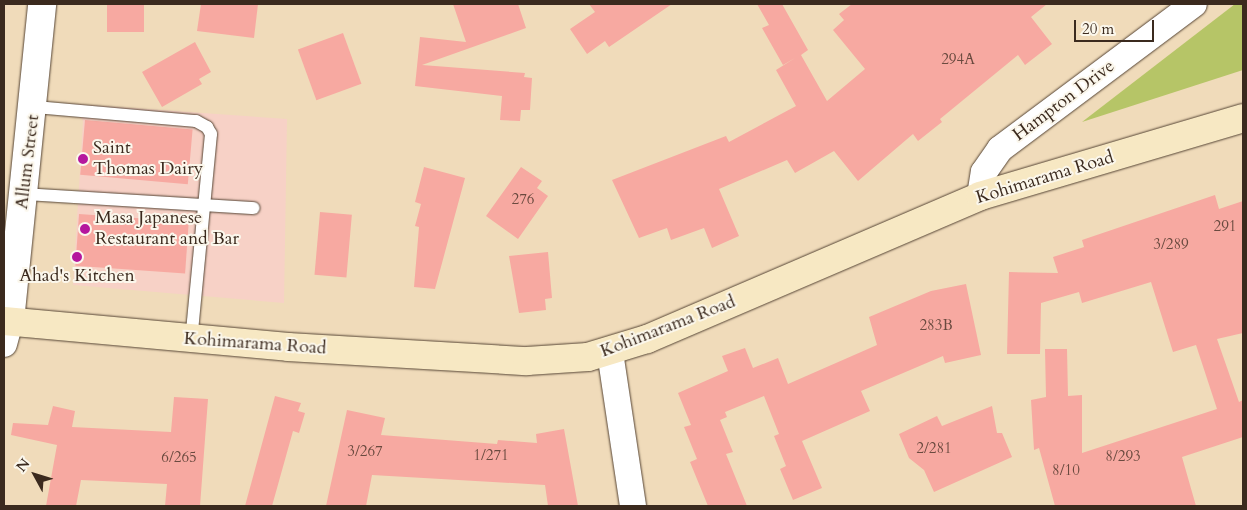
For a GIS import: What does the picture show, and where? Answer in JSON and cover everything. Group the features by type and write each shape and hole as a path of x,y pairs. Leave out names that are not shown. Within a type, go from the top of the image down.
{"main road":[{"name":"Kohimarama Road","path":"6,328 527,361 610,352 980,196 1243,118"}],"street":[{"name":"Allum Street","path":"6,328 35,108 42,4"},
{"name":"Hampton Drive","path":"980,196 984,172 1000,149 1194,4"},
{"path":"610,352 633,506"}],"lane":[{"path":"35,108 202,123 211,134 191,340"},
{"path":"24,194 254,208"}],"shaded area":[{"path":"74,104 287,119 284,303 73,285 83,121"}],"green space":[{"path":"1235,4 1243,4 1243,70 1082,122"}],"building":[{"path":"107,4 144,4 144,32 107,32"},
{"path":"201,4 258,4 254,38 197,31"},
{"path":"453,4 518,4 526,28 422,65 525,73 524,77 532,78 530,110 521,110 520,121 500,120 502,96 415,86 420,37 466,42"},
{"path":"589,4 672,4 609,47 605,41 587,54 570,29 595,12"},
{"path":"757,4 782,4 808,50 801,55 827,101 865,69 833,30 844,20 839,14 852,4 1047,4 1031,17 1052,44 1025,65 1018,55 940,119 942,122 918,141 913,134 858,181 834,151 795,173 787,160 719,189 739,236 712,248 704,228 671,240 667,228 639,238 612,180 726,136 729,142 796,106 776,70 795,58 783,65 762,28 769,25"},
{"path":"343,33 361,84 316,100 298,49"},
{"path":"195,42 211,72 199,79 202,84 162,107 142,72"},
{"path":"85,120 193,129 188,184 80,175"},
{"path":"424,167 465,178 435,289 414,287 419,227 415,226 421,204 415,202"},
{"path":"521,167 542,181 537,188 548,196 518,239 486,216"},
{"path":"1215,195 1219,209 1243,201 1243,333 1217,339 1239,402 1243,400 1243,437 1182,457 1196,506 1055,506 1039,448 1034,450 1031,400 1046,397 1045,349 1067,349 1068,396 1082,395 1082,453 1217,409 1196,345 1173,352 1151,282 1082,303 1079,292 1041,303 1040,354 1007,354 1009,272 1058,273 1053,257 1084,247 1082,240"},
{"path":"320,212 352,215 346,278 315,275"},
{"path":"79,214 189,222 185,274 75,266"},
{"path":"548,252 552,298 545,299 546,310 519,313 509,256"},
{"path":"966,284 981,355 945,363 943,356 861,391 870,411 802,441 822,488 793,500 780,469 786,466 774,436 779,434 764,396 725,412 727,417 720,420 733,452 726,454 747,506 708,506 690,462 697,459 684,427 691,425 678,393 728,371 722,356 745,348 753,368 778,358 788,384 877,345 869,317 931,291"},
{"path":"275,396 301,403 298,411 305,413 299,433 293,431 272,506 245,506"},
{"path":"174,397 208,399 200,506 165,506 167,484 81,480 76,506 46,506 57,445 11,435 13,423 48,425 53,406 75,411 72,427 171,432"},
{"path":"992,406 997,433 1002,433 1012,457 934,492 924,470 909,458 899,434 937,416 942,426"},
{"path":"347,410 385,418 381,435 497,444 498,440 537,443 536,434 564,429 578,506 548,506 545,485 372,475 366,506 326,506"}],"place":[{"name":"Saint Thomas Dairy","path":"83,159"},
{"name":"Masa Japanese Restaurant and Bar","path":"85,229"},
{"name":"Ahad's Kitchen","path":"77,257"}]}
